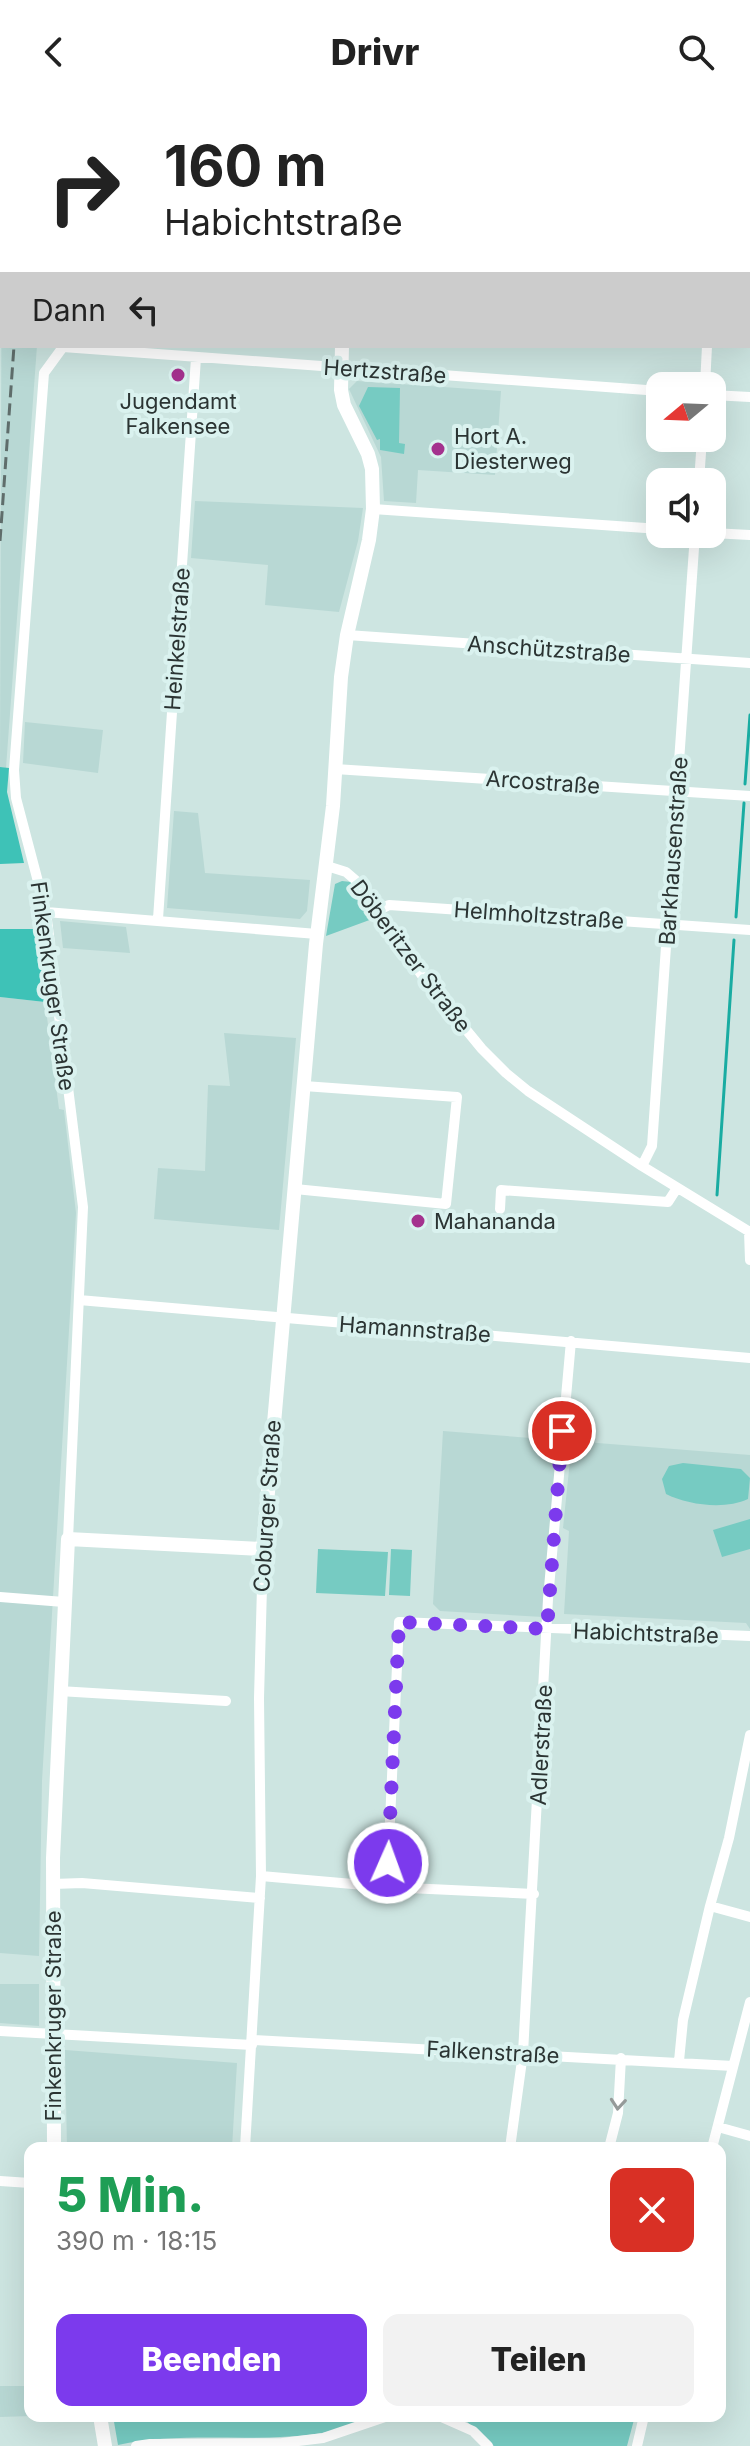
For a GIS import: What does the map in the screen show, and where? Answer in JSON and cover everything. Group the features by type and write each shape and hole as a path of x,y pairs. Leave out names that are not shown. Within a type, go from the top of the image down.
{"street":[{"name":"Finkenkruger Straße","path":"54,2142 53,1884 59,1691 83,1207 46,912 16,798 14,770 44,373 61,348"},
{"name":"Hertzstraße","path":"74,348 646,390"},
{"name":"Döberitzer Straße","path":"342,348 344,405 368,454 372,469 373,509 341,677 327,866 353,877 426,981 506,1073 528,1091 642,1166 749,1232"},
{"path":"706,372 707,348"},
{"name":"Heinkelstraße","path":"158,919 196,358"},
{"path":"726,396 750,397"},
{"path":"373,509 646,528"},
{"path":"726,534 750,535"},
{"name":"Barkhausenstraße","path":"642,1166 652,1146 694,548"},
{"name":"Anschützstraße","path":"347,635 750,663"},
{"name":"Arcostraße","path":"335,769 750,796"},
{"name":"Coburger Straße","path":"245,2142 261,1876 259,1669 263,1549 317,934 327,866"},
{"name":"Helmholtzstraße","path":"377,911 389,905 750,930"},
{"path":"46,912 317,934"},
{"path":"295,1189 446,1204 457,1097 304,1086"},
{"path":"500,1209 501,1190 668,1202 677,1188"},
{"path":"749,1232 750,1260"},
{"name":"Hamannstraße","path":"79,1300 750,1358"},
{"name":"Adlerstraße","path":"511,2142 523,2053 554,1521 571,1341"},
{"path":"68,1539 263,1549"},
{"path":"0,1597 64,1602"},
{"name":"Habichtstraße","path":"387,1887 399,1622 750,1636"},
{"path":"59,1691 226,1701"},
{"path":"679,2061 680,2035 747,1767 750,1735"},
{"path":"261,1876 387,1887 534,1894"},
{"name":"Finkenkruger Straße","path":"53,1884 82,1883 260,1898"},
{"path":"710,1906 750,1917"},
{"path":"714,2142 750,2002"},
{"name":"Falkenstraße","path":"0,2031 523,2053 733,2066"},
{"path":"611,2142 618,2113 621,2058"},
{"path":"718,2127 750,2136"},
{"path":"0,2181 24,2183"},
{"path":"101,2422 105,2446"},
{"path":"136,2446 282,2443 323,2438 370,2422"},
{"path":"453,2422 473,2431 488,2446"},
{"path":"637,2446 643,2422"}],"shaded area":[{"path":"1,348 37,348 6,768 0,767"},
{"name":"Hort A. Diesterweg","path":"357,381 501,391 495,475 418,470 416,503 384,501 381,457 349,389"},
{"path":"368,387 400,388 399,443 405,444 404,454 380,450 380,439 377,440 359,406"},
{"path":"195,501 363,508 358,541 339,612 265,605 268,565 191,558"},
{"path":"25,722 103,730 98,773 23,763"},
{"path":"0,767 9,768 7,792 24,863 0,864"},
{"path":"174,811 198,813 205,873 310,880 307,911 300,919 167,908"},
{"path":"351,882 361,893 375,918 326,936 335,884"},
{"path":"60,921 126,927 130,953 63,948"},
{"path":"0,929 37,929 45,1002 0,997"},
{"path":"0,997 45,1002 59,1109 64,1110 76,1213 42,1781 39,1956 0,1953"},
{"path":"224,1033 296,1038 279,1230 154,1219 158,1168 205,1171 208,1085 230,1086"},
{"path":"443,1431 557,1440 543,1617 440,1611 433,1604"},
{"path":"572,1441 750,1455 750,1629 746,1623 564,1614 569,1531 563,1528"},
{"path":"683,1463 741,1469 750,1478 748,1499 707,1505 666,1494 662,1479 669,1466"},
{"path":"750,1519 750,1549 722,1557 713,1530"},
{"path":"318,1549 388,1552 385,1596 316,1593"},
{"path":"391,1549 412,1550 410,1596 389,1595"},
{"path":"0,1984 39,1984 39,2026 0,2023"},
{"path":"65,2050 237,2063 232,2142 67,2142"},
{"path":"0,2386 24,2386 24,2416 0,2417"},
{"path":"114,2422 359,2422 316,2434 167,2439 118,2445"},
{"path":"467,2422 633,2422 627,2446 494,2446"}],"waterway":[{"path":"745,784 750,715"},
{"path":"736,917 744,803"},
{"path":"717,1195 734,940"}],"railway":[{"path":"0,541 14,348"}],"place":[{"name":"Jugendamt Falkensee","path":"178,375"},
{"name":"Hort A. Diesterweg","path":"438,449"},
{"name":"Mahananda","path":"418,1221"}],"route":[{"path":"388,1863 399,1622 547,1629 562,1431"}]}
